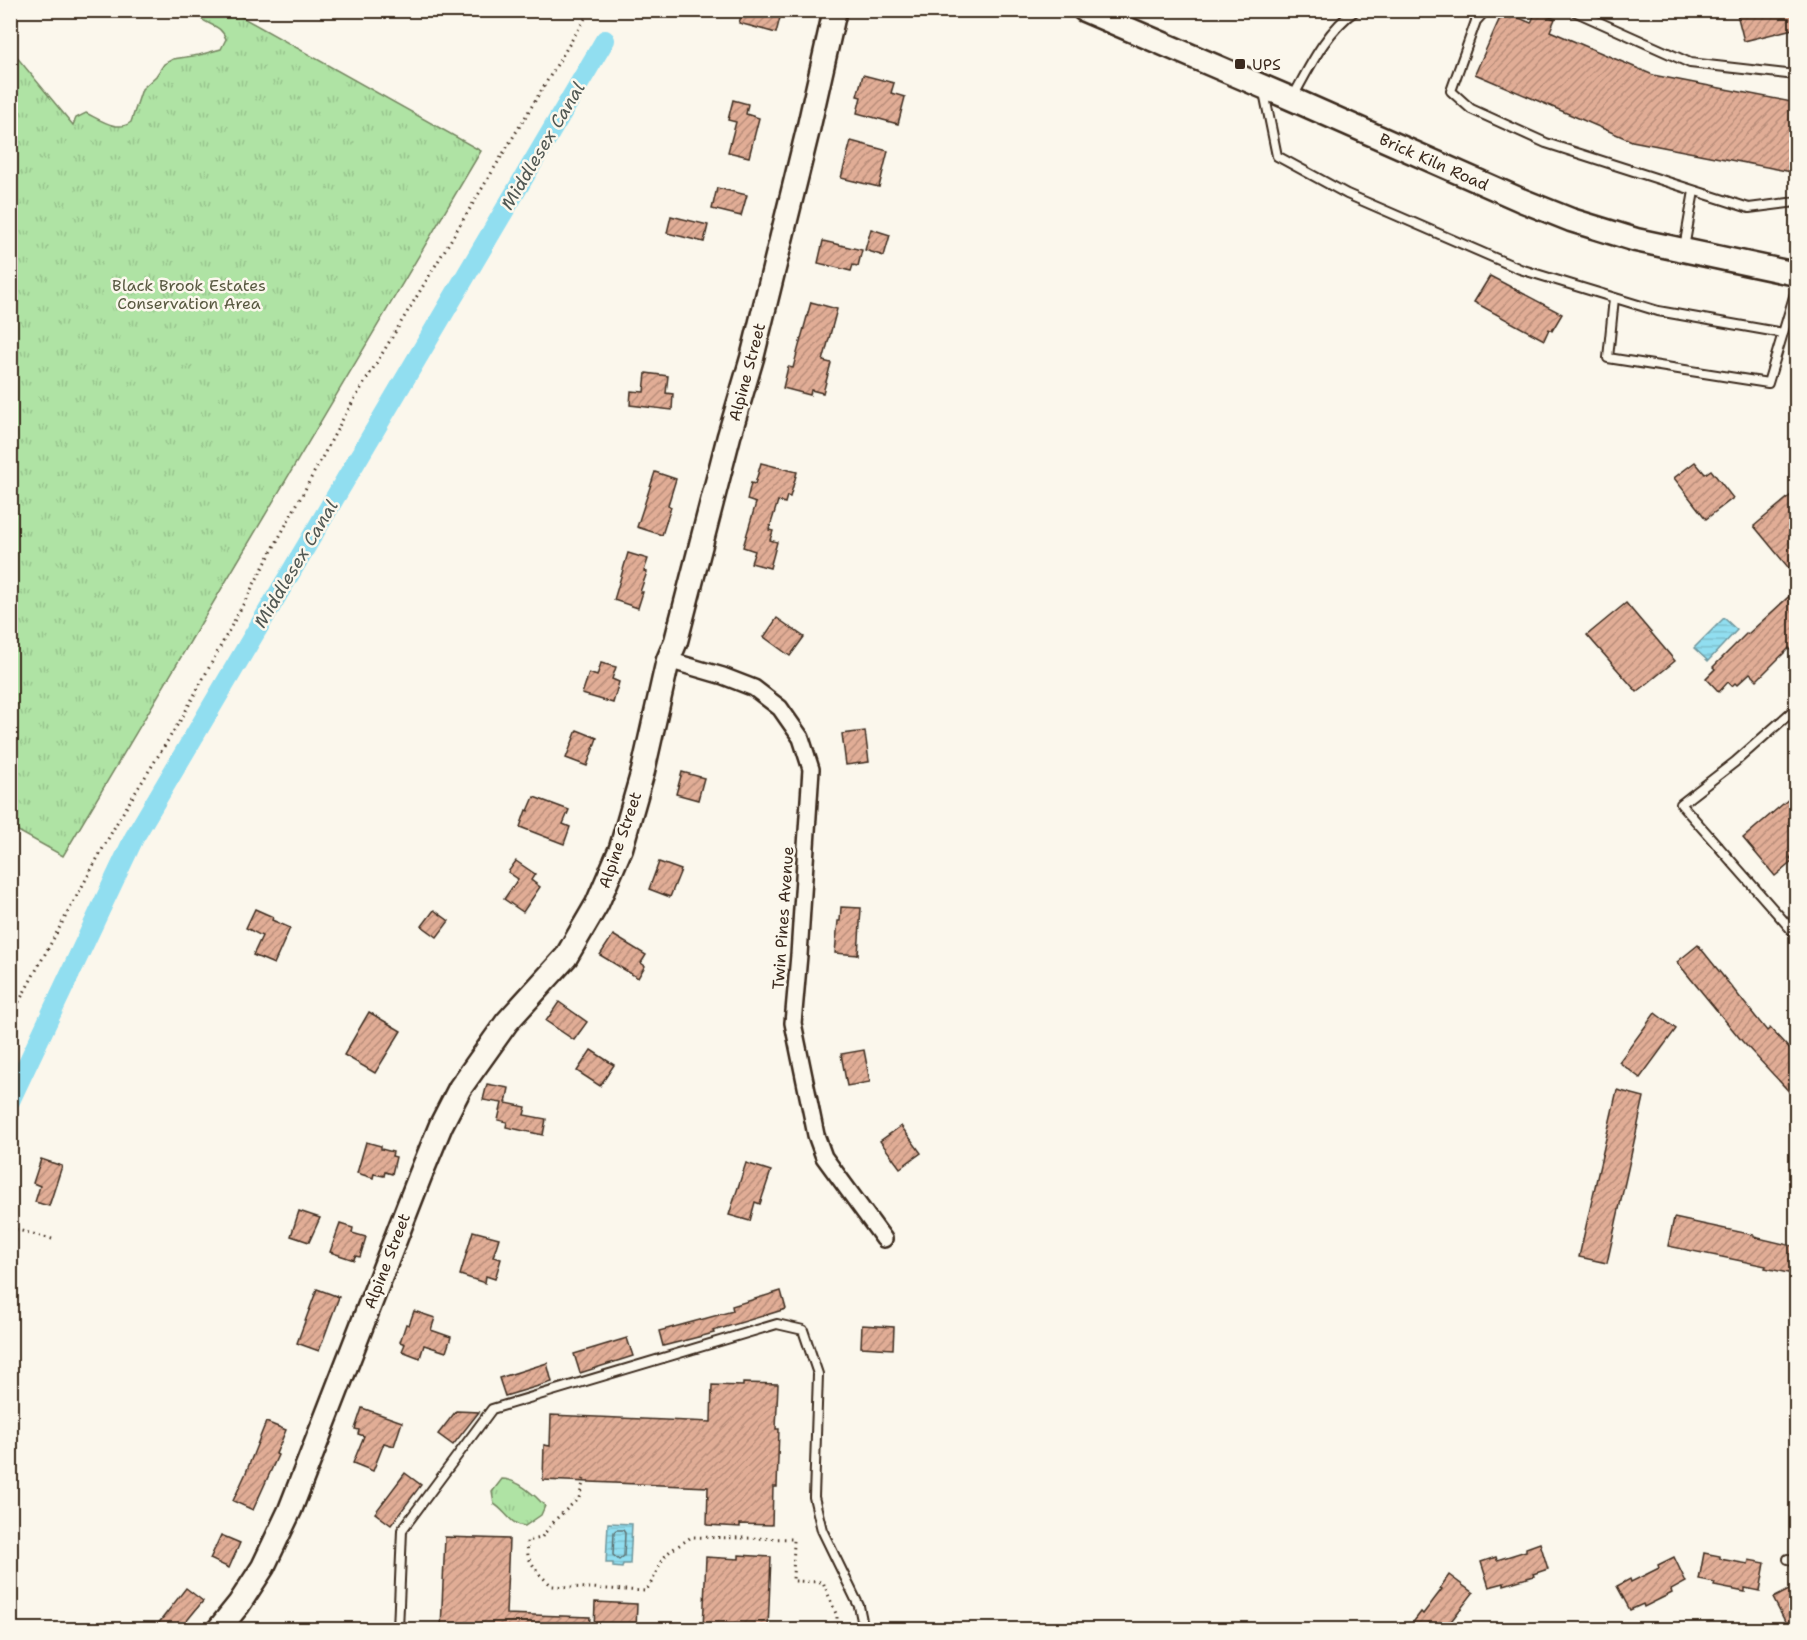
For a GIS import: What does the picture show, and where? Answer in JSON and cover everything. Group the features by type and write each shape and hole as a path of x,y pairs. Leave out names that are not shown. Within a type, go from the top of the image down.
{"street":[{"name":"Alpine Street","path":"218,1629 239,1604 263,1567 290,1510 420,1176 441,1125 460,1088 507,1022 566,957 597,904 621,848 643,771 668,660 676,641 729,436 753,357 835,10"},
{"name":"Brick Kiln Road","path":"1084,10 1571,220 1636,240 1797,274"},
{"name":"Twin Pines Avenue","path":"668,660 723,676 754,688 780,708 801,738 811,769 793,1023 816,1135 824,1157 884,1239"}],"lane":[{"path":"1292,99 1320,49 1347,17 1356,10"},
{"path":"1486,10 1476,21 1451,91 1472,109 1546,143 1749,208 1797,202"},
{"path":"1572,10 1690,63 1797,75"},
{"path":"1262,86 1277,156 1347,194 1520,269 1658,311 1784,333"},
{"path":"1683,251 1694,190"},
{"path":"1614,298 1608,358 1768,383 1797,290"},
{"path":"1797,708 1735,762 1681,804 1797,935"},
{"path":"398,1629 402,1530 492,1409 777,1324 803,1330 818,1374 814,1497 822,1530 859,1606 864,1629"}],"path":[{"path":"10,1017 119,819 183,716 345,415 590,10"},
{"path":"10,1228 56,1240"},
{"path":"584,1479 579,1498 556,1519 541,1538 527,1541 528,1557 538,1573 552,1586 645,1591 668,1553 691,1537 794,1539 793,1581 823,1582 837,1616 837,1629"}],"green space":[{"name":"Black Brook Estates Conservation Area","path":"194,11 231,11 481,151 63,856 11,827 11,50 73,125 76,118 86,113 114,126 126,125 131,122 142,89 156,76 164,64 173,59 221,49 226,39 224,34 204,21"},
{"path":"502,1479 520,1485 536,1497 545,1506 541,1515 525,1526 520,1525 494,1504 492,1492"}],"water":[{"path":"1724,618 1737,630 1708,661 1694,648"},
{"path":"608,1523 632,1524 630,1564 623,1564 622,1568 613,1567 613,1563 606,1563"}],"building":[{"path":"743,10 782,10 776,33 739,23"},
{"path":"1736,10 1797,10 1797,28 1744,41"},
{"path":"1503,11 1531,23 1536,11 1555,19 1550,31 1653,75 1797,103 1797,173 1632,141 1475,74"},
{"path":"863,75 894,83 891,93 905,97 898,124 857,113 861,97 857,96"},
{"path":"733,100 748,104 746,114 759,118 749,157 728,152 736,122 728,120"},
{"path":"851,141 888,151 879,187 841,178"},
{"path":"717,188 747,195 741,216 712,209"},
{"path":"671,216 708,225 704,242 667,233"},
{"path":"871,229 890,235 884,256 865,250"},
{"path":"823,241 862,250 858,266 853,265 851,271 818,263"},
{"path":"1490,276 1562,314 1552,331 1549,329 1544,340 1474,302"},
{"path":"811,302 837,309 823,361 831,363 823,393 811,390 810,395 783,388 788,367 793,368"},
{"path":"646,373 668,376 666,393 673,394 672,410 630,405 631,391 644,392"},
{"path":"1695,462 1705,474 1711,470 1733,498 1706,519 1674,478"},
{"path":"761,463 797,472 790,497 787,496 785,503 778,501 769,530 773,531 770,540 777,542 770,568 751,563 755,551 743,547 756,503 747,500 751,483 755,484"},
{"path":"655,472 676,479 668,505 671,507 662,535 637,527"},
{"path":"1797,490 1797,578 1754,526"},
{"path":"628,553 648,559 638,608 614,600"},
{"path":"1797,589 1797,657 1789,648 1757,680 1750,673 1737,685 1735,683 1732,686 1728,682 1719,692 1706,678 1715,669 1713,667"},
{"path":"1626,603 1675,661 1637,692 1587,635"},
{"path":"777,618 804,637 790,656 764,637"},
{"path":"601,663 616,667 612,679 619,682 613,703 582,694 589,673 597,676"},
{"path":"577,730 597,738 587,766 566,758"},
{"path":"865,731 869,762 846,765 842,734"},
{"path":"682,772 704,778 698,800 676,794"},
{"path":"1797,792 1797,852 1790,858 1793,861 1775,876 1743,838"},
{"path":"534,797 569,810 563,824 570,827 564,844 520,827"},
{"path":"516,861 535,874 531,880 540,887 523,912 504,899 518,879 508,872"},
{"path":"659,862 681,870 670,897 649,889"},
{"path":"841,907 861,908 858,955 835,953"},
{"path":"255,909 290,928 274,964 253,955 262,936 246,928"},
{"path":"434,910 449,921 437,937 422,926"},
{"path":"613,935 646,955 641,963 645,966 638,978 600,955"},
{"path":"1698,945 1767,1031 1770,1028 1797,1057 1797,1100 1742,1041 1677,962"},
{"path":"559,1002 587,1022 574,1040 546,1021"},
{"path":"369,1012 401,1031 375,1073 344,1055"},
{"path":"1655,1013 1676,1029 1640,1078 1619,1062"},
{"path":"591,1050 614,1065 600,1086 577,1071"},
{"path":"864,1050 870,1082 847,1086 841,1054"},
{"path":"487,1084 509,1088 506,1103 526,1107 524,1115 546,1119 543,1135 506,1127 507,1122 498,1120 502,1103 483,1100"},
{"path":"1617,1090 1644,1097 1607,1263 1579,1257"},
{"path":"901,1126 921,1153 900,1168 880,1141"},
{"path":"366,1142 393,1152 392,1156 396,1157 392,1174 385,1172 384,1176 374,1174 373,1178 357,1173"},
{"path":"41,1159 62,1166 49,1206 35,1202 40,1186 33,1183"},
{"path":"746,1163 771,1171 760,1204 755,1202 750,1221 729,1215"},
{"path":"299,1211 320,1218 309,1242 291,1236"},
{"path":"1674,1218 1754,1235 1754,1237 1797,1247 1797,1275 1765,1268 1766,1266 1668,1246"},
{"path":"340,1224 353,1228 352,1233 366,1237 360,1257 355,1256 354,1260 330,1252"},
{"path":"473,1231 499,1238 493,1257 501,1259 495,1279 486,1276 485,1283 460,1275"},
{"path":"317,1289 339,1297 319,1351 297,1343"},
{"path":"781,1291 786,1309 713,1331 714,1333 663,1346 659,1331 733,1311 732,1306"},
{"path":"414,1311 435,1318 431,1330 451,1337 446,1352 424,1345 420,1358 402,1351 405,1344 400,1342 406,1324 409,1325"},
{"path":"862,1325 894,1327 893,1349 861,1347"},
{"path":"627,1338 633,1356 580,1373 574,1354"},
{"path":"547,1363 552,1382 505,1396 499,1378"},
{"path":"743,1383 778,1384 777,1487 773,1487 772,1525 740,1524 740,1527 707,1525 708,1487 543,1480 544,1445 550,1446 551,1415 711,1422 712,1385 743,1386"},
{"path":"362,1408 402,1422 394,1446 384,1443 373,1471 353,1463 364,1436 358,1434 359,1430 355,1429"},
{"path":"456,1411 479,1412 453,1445 438,1434"},
{"path":"266,1422 286,1430 276,1454 278,1455 253,1510 233,1501"},
{"path":"405,1473 421,1485 391,1525 375,1513"},
{"path":"221,1535 240,1543 229,1568 210,1559"},
{"path":"445,1537 509,1539 506,1614 590,1617 589,1629 441,1629"},
{"path":"1540,1543 1548,1569 1533,1574 1534,1576 1489,1587 1481,1562 1496,1557 1497,1560 1526,1551 1526,1548"},
{"path":"1704,1553 1720,1556 1720,1559 1748,1564 1749,1560 1765,1563 1760,1591 1745,1588 1745,1592 1714,1586 1715,1583 1699,1580"},
{"path":"739,1555 771,1557 768,1629 703,1629 706,1557 739,1559"},
{"path":"1674,1557 1686,1582 1671,1590 1672,1593 1644,1607 1643,1604 1630,1610 1617,1586 1630,1579 1631,1582 1659,1568 1658,1565"},
{"path":"1449,1575 1473,1593 1445,1629 1408,1629 1442,1589 1440,1588"},
{"path":"1797,1586 1797,1629 1789,1629 1773,1598"},
{"path":"186,1588 203,1601 180,1629 154,1629"},
{"path":"595,1602 637,1604 636,1629 594,1629"}],"waterway":[{"name":"Middlesex Canal","path":"10,1101 134,838 605,40"}],"place":[{"name":"UPS","path":"1240,64"}]}
